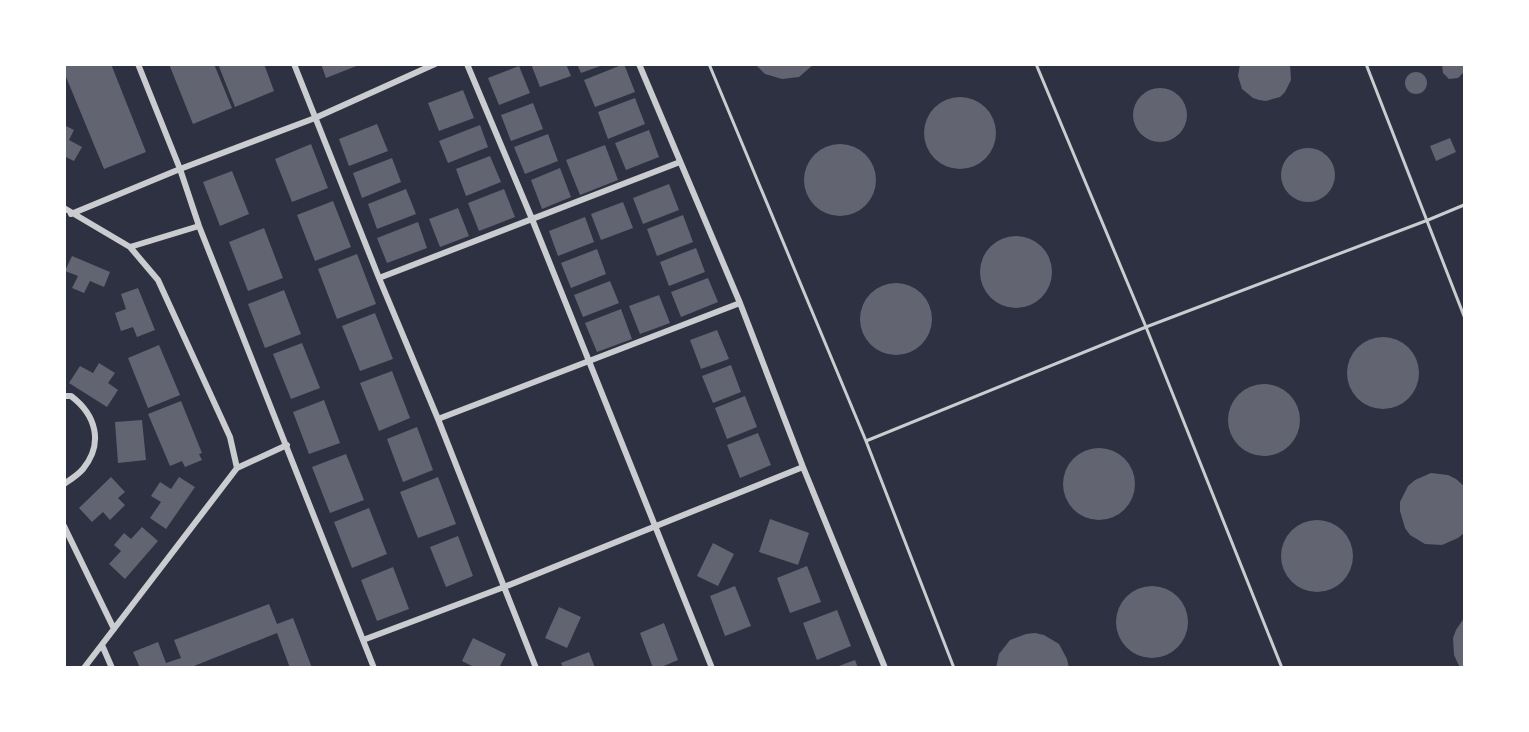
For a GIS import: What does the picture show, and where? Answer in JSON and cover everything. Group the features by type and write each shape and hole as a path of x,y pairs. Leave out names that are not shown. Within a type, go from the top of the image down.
{"street":[{"path":"138,64 180,169 199,226 374,668"},
{"path":"294,64 536,668"},
{"path":"71,214 180,169 315,118 435,64"},
{"path":"467,64 532,219 712,668"},
{"path":"639,64 740,303 803,467 885,668"},
{"path":"379,278 680,162"},
{"path":"64,208 130,247 158,280 230,437 237,468"},
{"path":"130,247 199,226"},
{"path":"438,419 740,303"},
{"path":"64,396 71,396 83,405 92,419 95,435 92,451 83,470 64,484"},
{"path":"84,668 237,468 287,446"},
{"path":"363,640 504,587 803,467"},
{"path":"64,526 114,629"},
{"path":"102,645 112,668"}],"lane":[{"path":"709,64 866,441 954,668"},
{"path":"1036,64 1146,327 1282,668"},
{"path":"1366,64 1464,316"},
{"path":"866,441 1146,327 1464,205"}],"building":[{"path":"64,64 111,64 146,152 104,169 64,72"},
{"path":"169,64 214,64 232,108 193,124"},
{"path":"218,64 264,64 274,91 235,107"},
{"path":"321,64 359,64 359,65 326,78"},
{"path":"531,64 566,64 571,76 540,87"},
{"path":"577,64 603,64 603,65 581,73"},
{"path":"624,64 635,92 595,107 584,80"},
{"path":"755,64 814,64 799,77 782,79 765,74"},
{"path":"1240,64 1290,64 1291,80 1280,97 1266,101 1259,100 1242,89 1238,76"},
{"path":"1442,64 1464,64 1464,72 1458,78 1449,79 1443,73"},
{"path":"519,66 530,93 499,105 488,78"},
{"path":"1412,72 1420,72 1427,79 1427,87 1420,94 1412,94 1405,87 1405,79"},
{"path":"1160,88 1170,90 1179,96 1185,105 1187,115 1185,125 1179,134 1170,140 1160,142 1150,140 1141,134 1135,125 1133,115 1135,105 1141,96 1150,90"},
{"path":"463,90 474,118 439,131 428,103"},
{"path":"967,97 986,107 994,119 996,133 994,147 986,159 974,167 953,169 934,159 926,147 924,126 934,107 946,99"},
{"path":"635,98 645,124 608,139 598,112"},
{"path":"533,103 543,129 511,141 501,115"},
{"path":"377,124 388,151 349,166 339,139"},
{"path":"64,125 74,130 69,140 82,147 74,161 64,156"},
{"path":"480,125 488,147 448,163 439,141"},
{"path":"649,130 659,157 626,170 615,143"},
{"path":"548,134 558,161 525,174 514,147"},
{"path":"1450,138 1456,152 1436,161 1430,146"},
{"path":"311,144 328,188 292,202 275,159"},
{"path":"847,144 866,154 874,166 876,180 874,194 866,206 854,214 833,216 814,206 806,194 804,173 814,154 826,146"},
{"path":"605,145 618,180 580,195 566,160"},
{"path":"1308,148 1318,150 1327,156 1333,165 1335,175 1333,185 1327,194 1318,200 1308,202 1298,200 1289,194 1283,185 1281,175 1283,165 1289,156 1298,150"},
{"path":"490,156 501,182 466,196 456,169"},
{"path":"392,158 401,182 362,198 353,173"},
{"path":"560,168 571,197 542,209 531,180"},
{"path":"232,171 249,214 220,226 203,182"},
{"path":"669,184 679,210 643,224 633,198"},
{"path":"406,189 416,214 377,229 368,204"},
{"path":"504,189 515,217 479,231 468,203"},
{"path":"333,201 351,247 315,261 297,215"},
{"path":"623,202 633,228 601,240 591,214"},
{"path":"458,208 469,236 440,247 429,219"},
{"path":"683,215 693,242 657,256 647,229"},
{"path":"585,217 594,242 558,256 549,231"},
{"path":"418,222 427,248 387,263 377,238"},
{"path":"264,228 283,278 248,291 229,242"},
{"path":"1023,236 1042,246 1050,258 1052,272 1050,286 1042,298 1030,306 1009,308 990,298 982,286 980,265 990,246 1002,238"},
{"path":"696,248 705,272 669,286 660,262"},
{"path":"597,249 606,274 571,288 561,263"},
{"path":"357,254 376,304 337,319 318,269"},
{"path":"72,256 110,272 104,287 90,281 84,293 72,288 78,276 65,271"},
{"path":"708,278 718,302 681,317 671,292"},
{"path":"610,281 619,303 583,317 574,295"},
{"path":"903,283 922,293 930,305 932,319 930,333 922,345 910,353 889,355 870,345 862,333 860,312 870,293 882,285"},
{"path":"138,288 155,330 137,337 133,327 121,331 115,313 126,309 121,294"},
{"path":"284,290 301,334 265,348 248,304"},
{"path":"659,295 670,323 640,334 629,306"},
{"path":"621,309 632,339 597,352 585,323"},
{"path":"375,313 393,359 360,371 342,326"},
{"path":"717,330 729,359 701,369 690,340"},
{"path":"1390,337 1409,347 1417,359 1419,373 1417,387 1409,399 1397,407 1376,409 1357,399 1349,387 1347,366 1357,347 1369,339"},
{"path":"302,343 320,388 291,399 273,354"},
{"path":"159,345 180,395 148,408 128,358"},
{"path":"99,363 115,373 108,383 118,390 107,407 69,383 80,366 93,373"},
{"path":"731,365 741,392 713,403 702,376"},
{"path":"392,371 410,418 379,431 360,383"},
{"path":"1271,384 1290,394 1298,406 1300,420 1298,434 1290,446 1278,454 1257,456 1238,446 1230,434 1228,413 1238,394 1250,386"},
{"path":"745,396 757,427 727,439 715,408"},
{"path":"324,400 340,443 309,454 293,412"},
{"path":"181,401 202,453 199,454 202,460 185,467 182,461 170,466 148,414"},
{"path":"142,420 146,460 118,463 115,422"},
{"path":"417,427 433,470 403,482 387,439"},
{"path":"758,433 771,465 740,478 727,445"},
{"path":"1106,448 1125,458 1133,470 1135,484 1133,498 1125,510 1113,518 1092,520 1073,510 1065,498 1063,477 1073,458 1085,450"},
{"path":"346,454 364,500 330,513 312,467"},
{"path":"1431,473 1448,475 1464,486 1464,533 1442,545 1425,544 1410,535 1405,528 1400,511 1400,502 1408,486"},
{"path":"111,477 125,492 118,498 125,505 110,520 103,512 92,522 79,508"},
{"path":"179,477 195,487 166,529 150,518 161,502 151,496 160,482 171,489"},
{"path":"438,477 456,524 418,538 400,492"},
{"path":"369,508 387,554 352,568 334,522"},
{"path":"770,519 809,533 798,565 759,552"},
{"path":"1324,520 1343,530 1351,542 1353,556 1351,570 1343,582 1331,590 1310,592 1291,582 1283,570 1281,549 1291,530 1303,522"},
{"path":"142,527 158,541 125,579 109,564 121,551 114,545 124,533 131,539"},
{"path":"458,536 473,576 446,587 430,547"},
{"path":"713,543 734,554 718,586 697,576"},
{"path":"807,566 821,602 790,613 777,578"},
{"path":"393,567 409,609 377,621 361,580"},
{"path":"735,586 751,626 725,636 710,596"},
{"path":"1159,586 1178,596 1186,608 1188,622 1186,636 1178,648 1166,656 1145,658 1126,648 1118,636 1116,615 1126,596 1138,588"},
{"path":"269,604 277,624 293,618 312,668 290,668 277,633 189,668 140,668 133,652 158,642 166,663 181,658 174,640"},
{"path":"559,607 581,617 567,648 545,638"},
{"path":"837,610 851,646 817,660 803,623"},
{"path":"1464,618 1464,668 1460,668 1454,655 1453,638"},
{"path":"664,623 678,660 659,668 653,668 640,633"},
{"path":"1035,633 1044,635 1059,644 1069,668 996,668 999,654 1010,640"},
{"path":"473,638 506,654 499,668 476,668 462,661"},
{"path":"589,652 595,668 563,668 561,663"},
{"path":"855,660 858,668 836,668 836,667"}]}
